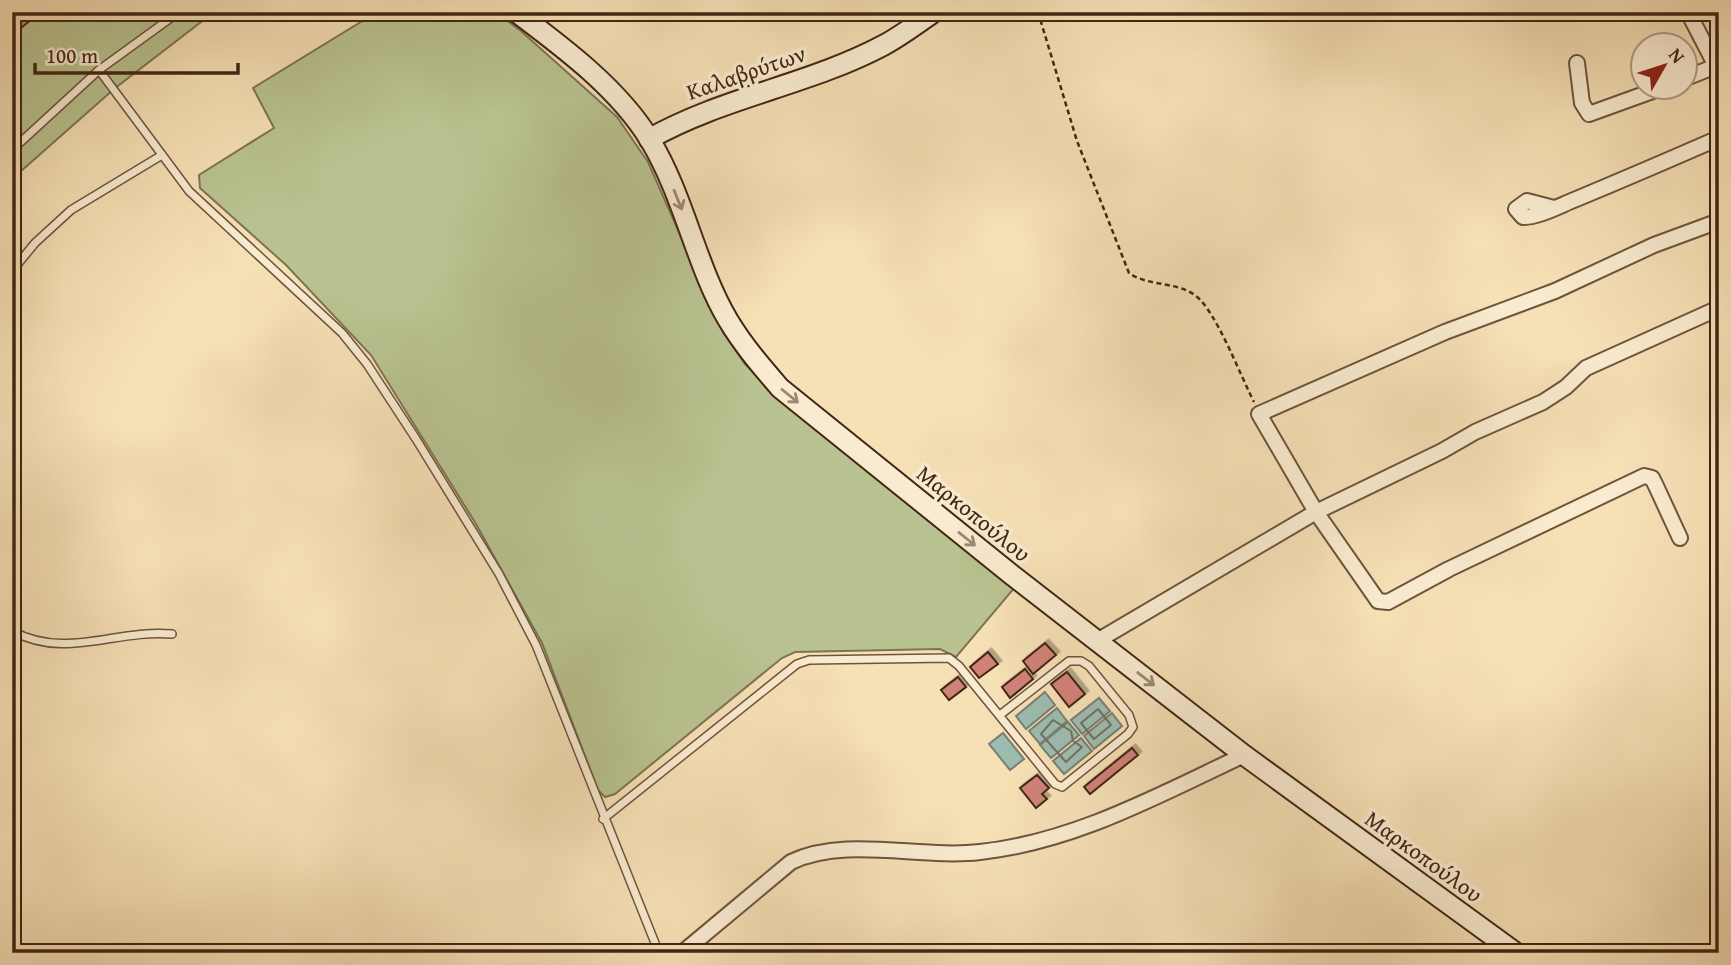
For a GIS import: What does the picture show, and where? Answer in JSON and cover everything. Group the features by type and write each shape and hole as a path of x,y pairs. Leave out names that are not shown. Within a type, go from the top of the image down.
{"street":[{"name":"Μαρκοπούλου","path":"516,12 553,40 594,77 649,139 667,173 727,319 771,377 892,479 1244,755 1516,953"},
{"name":"Καλαβρύτων","path":"649,139 702,112 827,70 885,45 934,12"},
{"path":"1688,12 1717,69 1700,74"},
{"path":"1577,63 1581,103 1589,114 1630,99"},
{"path":"1554,208 1719,138"},
{"path":"1680,538 1657,485 1652,478 1644,476 1449,569 1388,602 1378,601 1316,512 1259,414 1445,332 1555,291 1654,246 1719,221"},
{"path":"1097,641 1316,512 1475,432 1543,402 1566,387 1586,368 1719,308"},
{"path":"682,953 791,862 810,853 846,849 931,855 982,852 1054,838 1123,812 1244,755"}],"lane":[{"path":"12,150 99,70 179,12"},
{"path":"99,70 189,191 342,333 367,363 499,574 536,645 603,819 659,953"},
{"path":"12,271 35,243 71,210 162,155"},
{"path":"12,631 30,640 52,645 138,632 172,634"},
{"path":"603,819 797,664 809,660 949,659 959,666 1055,784 1062,787 1128,734 1133,727 1129,715 1089,666 1081,661 1069,661 1000,715"}],"path":[{"path":"1038,12 1077,141 1129,273 1139,280 1196,296 1212,316 1259,414"}],"green space":[{"path":"12,12 214,12 114,89 12,179"},
{"path":"377,12 496,12 617,117 648,162 723,332 745,364 765,384 1016,586 956,657 940,649 795,652 782,658 615,794 605,797 598,790 542,643 476,524 371,355 286,265 200,188 199,175 274,128 253,88"}],"water":[{"path":"1045,692 1055,705 1026,729 1016,716"},
{"path":"1099,698 1110,711 1082,734 1071,720"},
{"path":"1057,708 1067,721 1040,744 1029,731"},
{"path":"1112,713 1122,726 1094,749 1084,736"},
{"path":"1068,722 1079,735 1051,758 1040,745"},
{"path":"1003,733 1024,759 1010,770 989,744"},
{"path":"1081,738 1092,751 1064,774 1053,761"}],"building":[{"path":"12,12 41,12 12,35"},
{"path":"1045,643 1056,655 1033,674 1023,661"},
{"path":"988,652 998,664 979,678 970,667"},
{"path":"1025,669 1033,679 1010,698 1002,687"},
{"path":"1067,672 1085,694 1069,707 1051,684"},
{"path":"958,677 966,687 949,700 941,690"},
{"path":"1132,748 1138,755 1090,794 1084,787"},
{"path":"1037,775 1049,788 1042,794 1047,799 1036,808 1020,788"}]}
